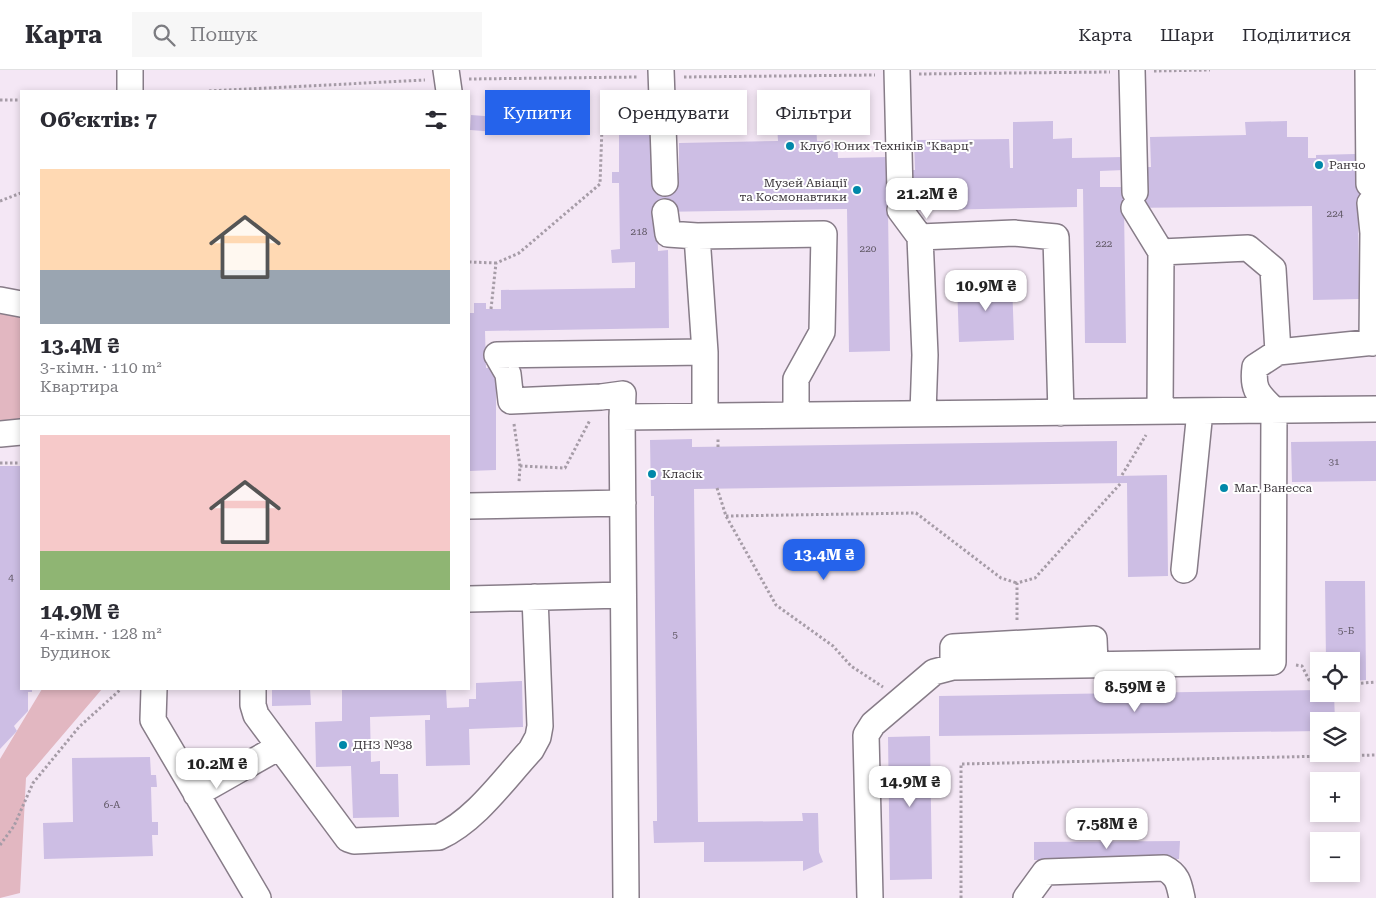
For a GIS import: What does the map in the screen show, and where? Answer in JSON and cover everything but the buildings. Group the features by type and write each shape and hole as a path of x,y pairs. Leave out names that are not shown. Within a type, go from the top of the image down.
{"street":[{"path":"130,70 130,90"},
{"path":"870,898 866,735 873,724 901,698 934,672 953,667 1095,663 1273,662 1274,410 1258,394 1253,382 1255,367 1278,352 1374,342 1374,233 1369,193 1368,70"},
{"path":"1132,71 1134,200 1161,252 1160,411"},
{"path":"897,72 900,202 920,237 925,355 924,413"},
{"path":"661,74 665,183"},
{"path":"665,212 668,234 697,236 824,234 822,332 796,379 796,414"},
{"path":"920,237 1014,233 1056,237 1061,413"},
{"path":"697,236 705,352 705,416"},
{"path":"1161,252 1248,248 1273,269 1278,352"},
{"path":"0,300 20,304"},
{"path":"626,898 623,394 601,397 512,401 508,374 497,355 705,352"},
{"path":"622,417 1376,409"},
{"path":"1184,570 1200,412"},
{"path":"0,434 20,432"},
{"path":"470,506 623,503"},
{"path":"470,599 623,596"},
{"path":"253,690 253,705 256,715 348,839 354,841 439,837 450,832 484,801 531,750 538,737 540,726 535,597"},
{"path":"154,690 153,720 258,898"},
{"path":"196,794 280,747"},
{"path":"1026,898 1045,872 1164,868 1173,872 1182,898"}],"path":[{"path":"231,90 447,80 661,74 1210,70"},
{"path":"0,100 20,100"},
{"path":"470,262 496,262 519,253 600,184 602,135"},
{"path":"0,200 20,193"},
{"path":"491,308 496,262"},
{"path":"520,466 565,468 601,397"},
{"path":"512,401 520,466 518,489"},
{"path":"1122,475 1160,411"},
{"path":"0,463 20,463"},
{"path":"726,516 916,513 1001,578 1017,583 1035,578 1121,483"},
{"path":"717,488 726,516 776,605 833,646 850,666 901,698"},
{"path":"1016,609 1017,583"},
{"path":"1273,662 1302,666 1310,680"},
{"path":"1360,683 1376,682"},
{"path":"0,846 14,826 33,783 79,727 121,690"},
{"path":"961,898 961,764 1376,755"}],"shaded area":[{"path":"0,311 20,312 20,424 0,425"},
{"path":"41,690 101,690 26,778 20,893 0,898 0,759"}],"place":[{"name":"Клуб Юних Техніків \"Кварц\"","path":"790,146"},
{"name":"Ранчо","path":"1319,165"},
{"name":"Музей Авіації та Космонавтики","path":"857,190"},
{"name":"Класік","path":"652,474"},
{"name":"Маг. Ванесса","path":"1224,488"},
{"name":"ДНЗ №38","path":"343,745"}]}
